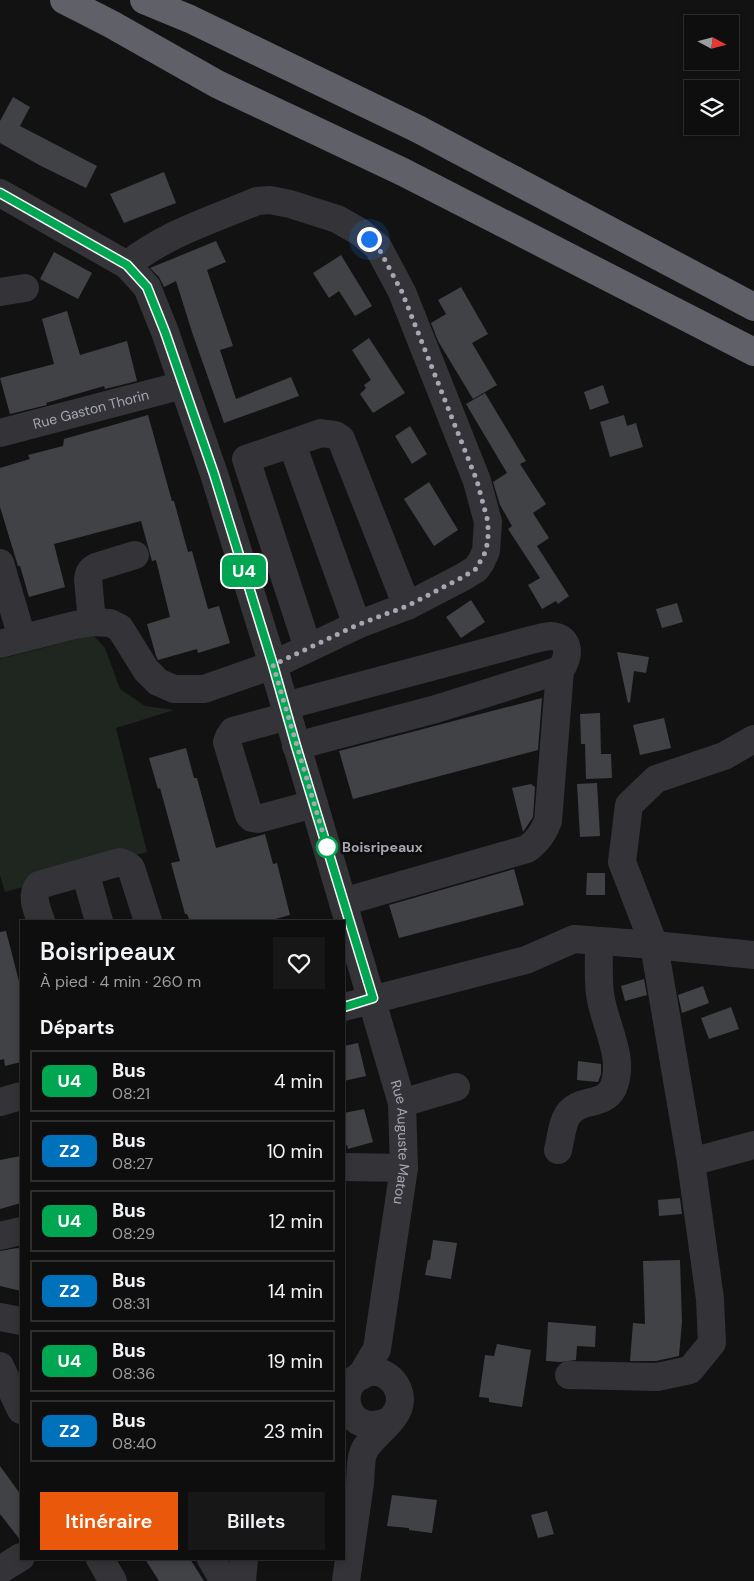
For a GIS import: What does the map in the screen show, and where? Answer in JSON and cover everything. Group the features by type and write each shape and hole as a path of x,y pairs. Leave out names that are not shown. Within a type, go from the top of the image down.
{"highway":[{"path":"52,0 111,24"},
{"path":"64,0 111,24 217,84 403,172 754,352"},
{"path":"144,0 190,19 418,129 754,308"}],"street":[{"name":"Rue Auguste Matou","path":"0,193 127,265 147,287 165,332 212,469 373,998 402,1103 404,1168 377,1349 350,1378"},
{"path":"0,564 11,641 92,622 110,624 120,628 146,670 158,682 174,689 204,689 273,665 357,625 413,603 476,569 486,551 488,522 477,481 406,301 378,247 360,232 337,219 290,204 270,200 257,201 169,236 143,252 127,265"},
{"name":"Rue Gaston Thorin","path":"0,433 183,385"},
{"path":"212,469 321,433 335,434 341,439 413,603"},
{"path":"292,444 357,625"},
{"path":"246,459 308,648"},
{"path":"92,622 89,573 96,567 135,555"},
{"path":"296,746 436,709 560,670 566,663 568,654 566,644 562,640 551,636 530,640 286,711 233,731 227,742 249,815 252,818 258,819 314,804"},
{"path":"343,902 527,849 536,843 543,834 548,821 560,670"},
{"path":"568,1375 657,1377 682,1372 690,1370 712,1343 710,1299 691,1162 654,945 622,862 629,805 656,779 724,756 754,739"},
{"path":"41,920 34,897 36,888 120,862 131,868 148,920"},
{"path":"85,872 99,920"},
{"path":"345,1007 526,960 574,939 754,954"},
{"path":"558,1150 565,1120 570,1111 585,1103 603,1099 613,1088 618,1065 600,995 599,941"},
{"path":"402,1103 456,1087"},
{"path":"0,1102 20,1096"},
{"path":"691,1162 754,1145"},
{"path":"345,1167 404,1168"},
{"path":"0,1236 20,1231"},
{"path":"0,1317 20,1321"},
{"path":"351,1425 359,1422 369,1426 379,1426 389,1421 396,1413 400,1402 399,1391 377,1349"},
{"path":"6,1370 20,1407"},
{"path":"346,1581 351,1425 346,1396 350,1378 375,1372 385,1374 394,1381"},
{"path":"0,1570 20,1558"},
{"path":"101,1560 113,1581"},
{"path":"212,1560 224,1581"},
{"path":"242,1581 244,1560"}],"shaded area":[{"path":"93,635 105,648 120,689 145,706 174,710 116,728 147,852 5,892 0,875 0,659"}],"building":[{"path":"13,97 30,107 20,126 97,166 86,188 0,143 0,121"},
{"path":"164,172 176,203 124,223 110,194"},
{"path":"216,241 226,262 207,270 233,346 220,350 236,399 291,377 299,396 224,423 176,281 164,287 159,277 150,268"},
{"path":"54,252 92,273 78,299 40,279"},
{"path":"341,255 372,306 355,316 339,291 329,298 313,273"},
{"path":"461,287 488,334 472,343 497,385 473,399 438,341 431,323 446,314 438,300"},
{"path":"67,311 80,355 127,341 137,381 105,389 104,386 46,403 47,405 10,414 0,378 54,364 42,319"},
{"path":"369,338 405,393 373,413 360,394 366,388 364,385 371,380 352,350"},
{"path":"603,385 609,403 590,410 584,392"},
{"path":"485,393 526,461 520,464 546,504 533,513 549,538 537,546 569,596 558,604 556,601 542,609 528,585 540,578 508,529 512,526 500,505 493,482 507,473 466,404"},
{"path":"148,415 172,501 174,501 188,552 192,551 208,609 219,606 230,643 198,653 197,649 158,660 147,624 170,617 156,560 152,561 141,521 54,544 65,587 29,597 0,507 0,468 30,459 28,455 63,446 64,439"},
{"path":"624,415 627,426 636,423 643,447 610,457 600,422"},
{"path":"410,426 427,454 412,464 395,436"},
{"path":"429,482 458,530 434,546 404,499"},
{"path":"471,600 485,622 461,638 446,617"},
{"path":"677,603 683,622 662,628 656,609"},
{"path":"617,652 649,657 646,673 634,671 630,702 628,703"},
{"path":"542,698 538,750 353,799 339,751"},
{"path":"600,713 601,754 611,754 612,778 586,779 585,744 581,744 580,714"},
{"path":"664,718 671,748 640,755 633,725"},
{"path":"186,748 194,778 197,778 216,848 265,834 273,864 277,863 290,915 272,920 190,920 187,914 185,914 171,863 180,861 160,788 158,789 149,758"},
{"path":"597,783 600,836 580,837 577,784"},
{"path":"531,784 535,787 533,817 523,832 512,788"},
{"path":"514,869 524,905 399,938 389,905"},
{"path":"587,873 605,873 605,895 586,895"},
{"path":"6,931 20,985 20,1062 5,1066 4,1059 0,1060 0,932"},
{"path":"644,979 647,995 625,1001 621,986"},
{"path":"703,986 709,1003 682,1013 678,995"},
{"path":"731,1007 739,1029 709,1039 701,1018"},
{"path":"358,1043 366,1076 345,1081 345,1046"},
{"path":"578,1061 601,1064 601,1074 598,1082 577,1080"},
{"path":"364,1109 373,1142 348,1149 347,1145 345,1146 345,1113"},
{"path":"20,1156 20,1203 0,1209 0,1160"},
{"path":"680,1198 682,1214 659,1216 658,1200"},
{"path":"433,1240 457,1243 451,1279 425,1275 428,1260 430,1260"},
{"path":"20,1249 20,1291 0,1286 0,1251"},
{"path":"680,1260 682,1322 679,1356 656,1361 630,1361 633,1323 645,1324 643,1261"},
{"path":"548,1322 596,1326 595,1347 577,1346 576,1360 546,1361"},
{"path":"497,1344 531,1350 522,1407 489,1402 489,1398 479,1397 485,1355 494,1356"},
{"path":"0,1466 20,1494 20,1540 0,1514"},
{"path":"392,1495 437,1500 432,1533 387,1526"},
{"path":"547,1511 554,1534 538,1538 531,1515"},
{"path":"146,1560 191,1560 204,1581 159,1581"}],"bus line":[{"name":"U4","path":"0,193 127,265 147,287 165,332 214,474 373,998 345,1007"}],"place":[{"name":"Boisripeaux","path":"327,847"}],"route":[{"path":"327,847 273,665 357,625 407,606 463,577 476,569 481,562 486,551 488,538 488,522 477,481 402,292 378,247 369,239"}]}
